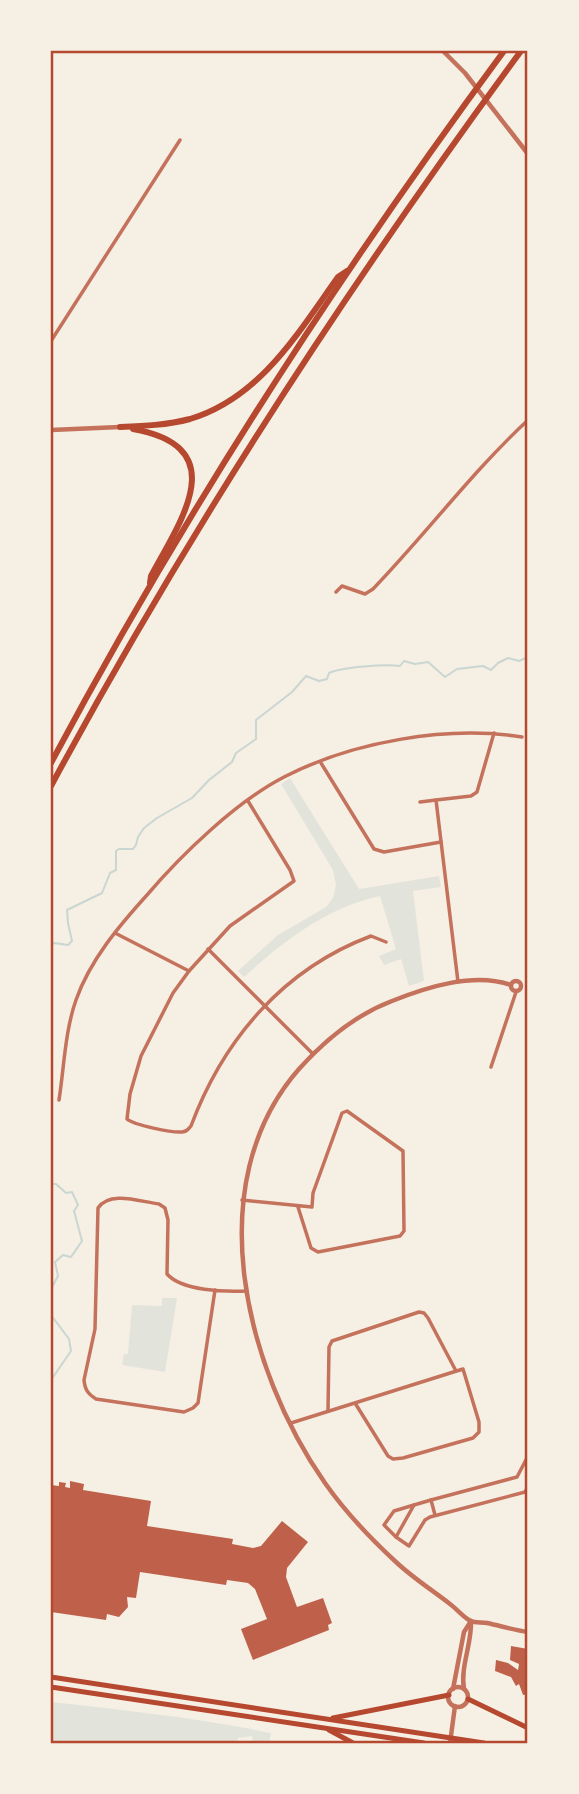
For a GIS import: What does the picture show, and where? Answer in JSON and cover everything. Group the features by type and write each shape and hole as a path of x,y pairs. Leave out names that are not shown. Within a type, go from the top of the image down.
{"highway":[{"path":"51,763 150,586 248,426 349,270 505,51"},
{"path":"51,786 159,593 270,413 387,236 521,51"},
{"path":"120,427 159,425 188,419 209,412 240,395 274,364 338,276 349,270"},
{"path":"120,427 155,433 174,444 187,460 192,479 190,500 150,576 150,586"}],"main road":[{"path":"51,1676 484,1743"},
{"path":"51,1687 424,1743"},
{"path":"326,1719 451,1692"},
{"path":"468,1699 528,1728"},
{"path":"326,1728 353,1743"}],"street":[{"path":"443,51 465,73 528,154"},
{"path":"51,341 180,140"},
{"path":"335,592 342,586 365,594 373,589 503,443 528,420"},
{"path":"51,430 120,427"},
{"path":"419,802 471,796 477,792 494,733"},
{"path":"59,1100 76,1000 103,949 180,859 248,801 283,777 373,745 440,734 494,733 522,737"},
{"path":"320,762 374,849 384,852 441,842"},
{"path":"436,800 458,982"},
{"path":"248,801 294,881 230,926 189,971 161,1014 141,1056 126,1112 127,1119 131,1123 182,1132 187,1130 222,1059 264,1005 301,973 353,943 371,936 386,942"},
{"path":"115,933 189,971"},
{"path":"208,949 313,1054"},
{"path":"521,986 517,981 511,985 485,981 458,982 408,994 380,1005 356,1019 313,1054 285,1086 259,1134 245,1179 242,1232 247,1291 262,1353 291,1423 319,1475 362,1530 408,1574 471,1621 528,1632"},
{"path":"511,985 516,992"},
{"path":"521,986 528,986"},
{"path":"491,1067 516,992 521,986"},
{"path":"243,1200 312,1207 313,1193 342,1114 346,1111 403,1152 404,1231 400,1236 318,1252 311,1248 298,1206"},
{"path":"215,1290 198,1403 193,1408 184,1412 96,1399 89,1395 84,1380 94,1329 98,1208 102,1202 114,1198 165,1208 168,1220 167,1274 179,1284 215,1290 247,1291"},
{"path":"328,1411 329,1347 332,1341 419,1312 425,1313 456,1371"},
{"path":"291,1423 463,1369 480,1422 479,1432 473,1438 403,1458 393,1458 388,1456 355,1403"},
{"path":"528,1456 517,1477 394,1510 384,1525 409,1546 425,1520 435,1515 525,1492 528,1488"},
{"path":"431,1500 435,1515"},
{"path":"396,1537 414,1505"},
{"path":"471,1621 463,1677 468,1699 465,1704 456,1706 451,1703 451,1692 464,1632 471,1621"},
{"path":"451,1692 458,1687 464,1689"},
{"path":"450,1743 456,1706"}],"shaded area":[{"path":"290,778 359,889 439,876 441,887 413,891 424,981 409,986 401,959 384,965 379,956 396,949 380,896 342,908 307,927 244,977 238,971 278,935 326,907 333,898 336,885 333,870 281,784"},
{"path":"162,1298 177,1298 165,1372 122,1365 124,1354 128,1354 132,1305 162,1306"},
{"path":"51,1702 134,1711 271,1733 269,1743 253,1743 252,1736 238,1738 237,1743 51,1743"}],"building":[{"path":"70,1481 84,1484 83,1490 151,1501 147,1526 233,1539 232,1544 253,1548 261,1546 282,1521 308,1542 287,1568 286,1577 297,1607 323,1598 332,1623 328,1625 329,1630 253,1660 241,1629 267,1619 255,1589 248,1583 227,1580 226,1585 140,1572 136,1598 127,1597 128,1607 119,1617 107,1614 106,1620 51,1612 51,1485 66,1483 65,1487 70,1488"},
{"path":"511,1646 528,1649 528,1694 523,1695 519,1684 516,1686 511,1677 495,1671 496,1660 508,1663 518,1670 519,1664 510,1660"}],"waterway":[{"path":"51,945 68,945 72,941 67,910 102,893 110,873 116,870 116,851 133,849 144,828 192,798 232,762 236,753 256,739 256,720 292,692 306,676 319,681 327,679 329,673 335,671 364,666 400,666 404,661 415,664 428,662 445,677 457,669 483,666 491,670 508,658 519,661 528,657"},
{"path":"51,1140 51,1146"},
{"path":"51,1184 56,1184 66,1193 72,1192 78,1205 74,1211 82,1241 71,1257 63,1255 55,1262 58,1276 51,1289"},
{"path":"51,1315 69,1339 71,1351 51,1380"}],"railway":[{"path":"520,51 528,53"}]}
